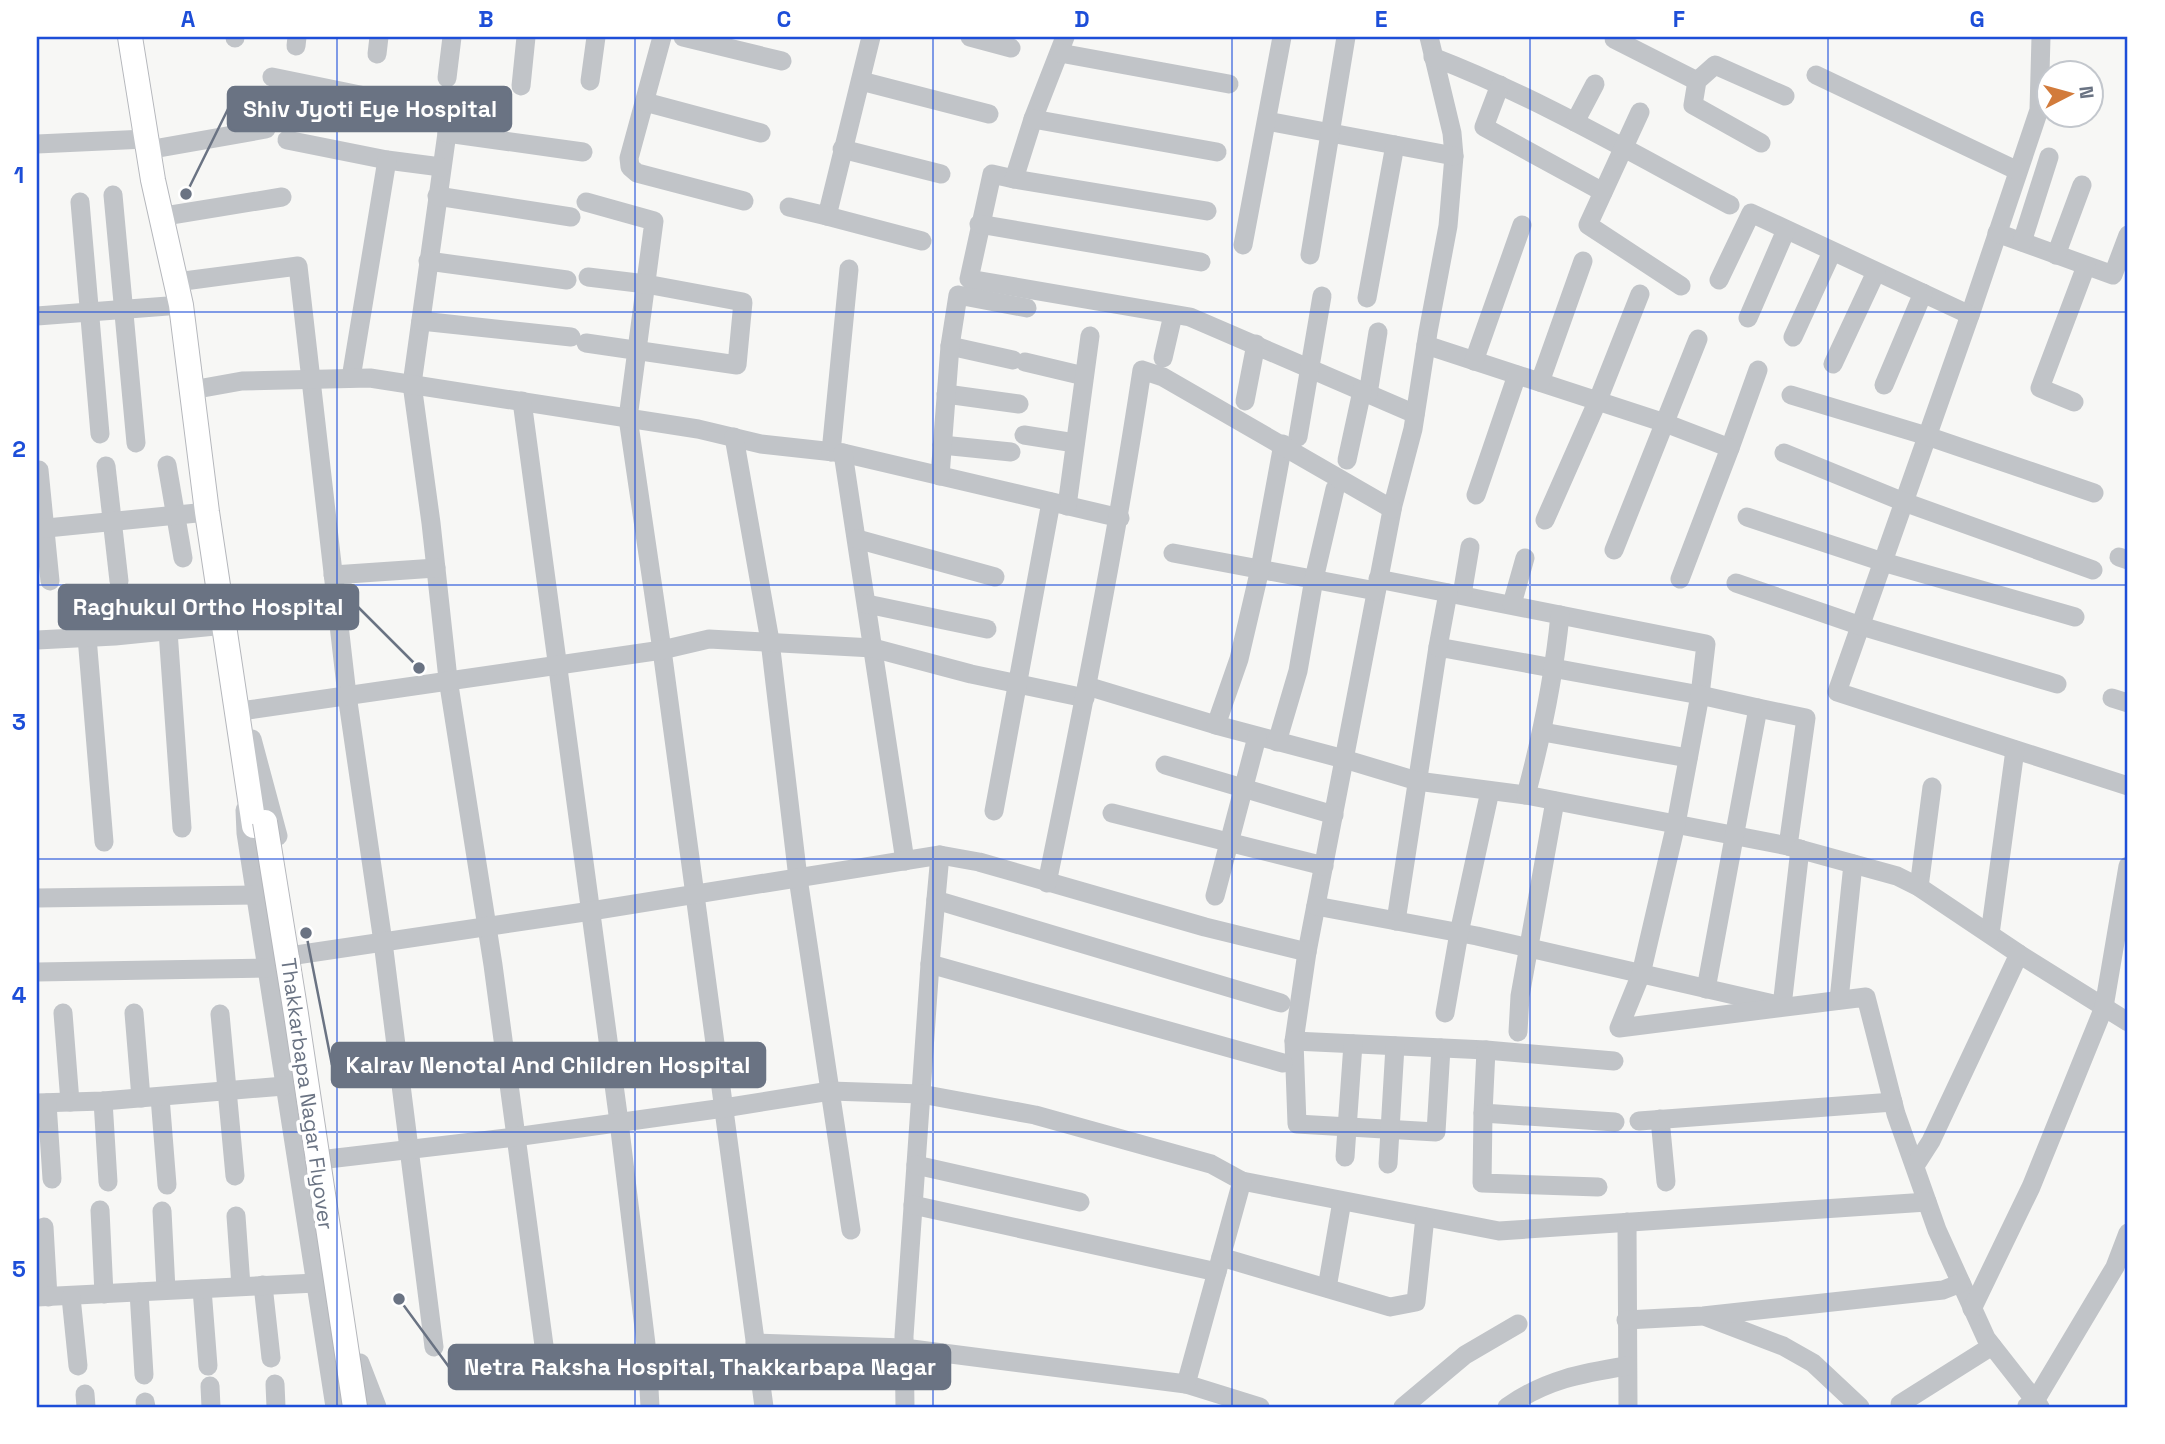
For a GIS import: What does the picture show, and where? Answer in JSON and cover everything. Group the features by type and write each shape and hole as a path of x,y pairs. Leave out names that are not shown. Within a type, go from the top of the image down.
{"main road":[{"path":"130,37 182,293"},
{"path":"141,37 153,144 171,215 248,710 247,740"},
{"path":"198,389 207,512 247,740"},
{"name":"Thakkarbapa Nagar Flyover","path":"247,740 345,1407"},
{"name":"Thakkarbapa Nagar Flyover","path":"259,824 296,1014 355,1407"}],"street":[{"path":"447,78 452,37"},
{"path":"521,86 526,37"},
{"path":"590,81 596,37"},
{"path":"662,37 629,158 630,167 636,173 744,201"},
{"path":"683,37 782,61"},
{"path":"827,216 871,37"},
{"path":"970,37 1011,48"},
{"path":"1243,245 1282,37"},
{"path":"1310,256 1346,37"},
{"path":"1429,37 1452,133 1454,156 1448,226 1415,414 1392,509 1307,952 1294,1041 1297,1124 1436,1132 1441,1048"},
{"path":"1615,37 1614,39 1651,60 1697,81"},
{"path":"2041,37 2039,110 1970,316 1837,692 2128,786"},
{"path":"1014,178 1033,119 1063,45 1229,84"},
{"path":"1433,57 1500,85 1575,122 1730,205"},
{"path":"1761,143 1693,106 1697,81 1715,65 1785,96"},
{"path":"1816,75 2018,171"},
{"path":"272,77 448,113 412,384 448,679 487,927 545,1353"},
{"path":"861,80 989,114"},
{"path":"1575,122 1595,84"},
{"path":"1500,85 1484,127 1603,192"},
{"path":"645,102 761,133"},
{"path":"1640,113 1588,225 1681,286"},
{"path":"1033,119 1217,152"},
{"path":"1267,121 1454,156"},
{"path":"37,144 153,144 267,129"},
{"path":"447,132 583,152"},
{"path":"287,140 387,160 441,167"},
{"path":"1367,298 1395,145"},
{"path":"842,149 941,174"},
{"path":"2022,242 2049,157"},
{"path":"351,378 387,160"},
{"path":"1207,211 992,174 969,279 1190,317 1415,414"},
{"path":"2056,255 2082,185"},
{"path":"113,195 136,443"},
{"path":"437,196 571,217"},
{"path":"171,215 282,197"},
{"path":"80,202 100,434"},
{"path":"586,202 654,221 628,418 764,1407"},
{"path":"789,207 922,241"},
{"path":"1718,280 1751,213 1970,316"},
{"path":"979,224 1201,262"},
{"path":"1474,361 1522,225"},
{"path":"1748,318 1786,230"},
{"path":"1997,233 2113,275 2128,235"},
{"path":"1793,337 1832,252"},
{"path":"428,261 567,280"},
{"path":"1540,382 1583,261"},
{"path":"37,316 124,310 182,293 298,266 347,695 383,942 434,1347"},
{"path":"2074,402 2040,388 2087,266"},
{"path":"849,269 837,453 857,539 905,862"},
{"path":"1833,365 1876,272"},
{"path":"421,321 578,340 737,365 743,302 646,284 588,277"},
{"path":"1884,384 1923,293"},
{"path":"1545,520 1598,400 1640,294"},
{"path":"940,476 950,346 958,295 1027,308"},
{"path":"1216,726 1239,659 1310,369 1322,296"},
{"path":"1163,358 1173,315"},
{"path":"1347,460 1378,332"},
{"path":"994,811 1018,682 1075,443 1090,336"},
{"path":"1614,550 1698,339"},
{"path":"1245,401 1256,344"},
{"path":"1426,345 1598,400 1730,448"},
{"path":"950,346 1084,376"},
{"path":"1047,883 1086,692 1111,545 1119,518 1142,370 1163,377 1291,440 1392,509"},
{"path":"1680,579 1758,370"},
{"path":"1476,495 1517,375"},
{"path":"198,389 242,380 370,378 698,429 761,444 837,453 1119,518"},
{"path":"946,394 1018,404"},
{"path":"1791,395 1927,436 2094,493"},
{"path":"522,401 619,1122 649,1369"},
{"path":"1024,435 1075,443"},
{"path":"734,438 770,641 799,878 850,1230"},
{"path":"942,446 1011,452"},
{"path":"1784,453 1904,502 2093,570"},
{"path":"167,465 183,558"},
{"path":"106,466 119,581"},
{"path":"39,470 40,528 51,581"},
{"path":"1277,742 1298,671 1314,579 1335,489"},
{"path":"40,528 207,512"},
{"path":"1747,517 1883,562 2074,617"},
{"path":"857,539 995,577"},
{"path":"1396,921 1438,647 1470,547"},
{"path":"1173,553 1314,579 1455,594 1706,643 1676,824 1641,974 1619,1028 1866,997 1893,1102 1927,1202 1986,1338 2033,1405 2115,1267 2128,1233"},
{"path":"1512,604 1525,558"},
{"path":"333,575 436,568"},
{"path":"1736,583 1861,626 2057,684"},
{"path":"867,604 987,629"},
{"path":"1526,795 1543,732 1555,669 1560,615"},
{"path":"37,640 225,625"},
{"path":"168,631 182,828"},
{"path":"88,637 104,842"},
{"path":"248,710 662,650 709,639 873,648 971,674 1086,692 1344,759 1417,781 1526,795 1734,835 1794,847 1898,876 2128,1023"},
{"path":"1438,647 1699,695 1807,718 1782,1006"},
{"path":"1706,989 1758,708"},
{"path":"1543,732 1688,758"},
{"path":"1215,896 1257,737"},
{"path":"247,740 246,833 335,1407"},
{"path":"247,740 277,829 366,1407"},
{"path":"1990,934 2015,750"},
{"path":"1165,765 1334,815"},
{"path":"1919,887 1932,787"},
{"path":"1445,1013 1459,933 1490,791"},
{"path":"1518,1032 1520,996 1555,801"},
{"path":"1112,813 1324,866"},
{"path":"296,955 940,855 979,862 1047,883 1307,952"},
{"path":"905,1407 904,1348 913,1205 940,855"},
{"path":"1839,1000 1853,864"},
{"path":"1972,1308 2031,1187 2104,1007 2128,866"},
{"path":"37,898 256,895"},
{"path":"936,900 1281,1003"},
{"path":"1316,906 1529,948 1782,1006"},
{"path":"1915,1166 1931,1141 2019,954"},
{"path":"930,964 1283,1063"},
{"path":"37,972 266,968"},
{"path":"63,1013 70,1102"},
{"path":"134,1013 167,1185"},
{"path":"220,1014 235,1176"},
{"path":"1294,1041 1486,1050 1614,1061"},
{"path":"1345,1157 1353,1044"},
{"path":"1388,1164 1395,1046"},
{"path":"1486,1050 1482,1182 1598,1187"},
{"path":"52,1179 42,1103 103,1101 284,1086"},
{"path":"328,1159 515,1137 830,1091 921,1094 1035,1115 1211,1164 1242,1181 1499,1231 1927,1202"},
{"path":"103,1101 108,1182"},
{"path":"1639,1121 1893,1102"},
{"path":"1483,1113 1615,1122"},
{"path":"1660,1119 1666,1182"},
{"path":"916,1165 1080,1202"},
{"path":"1186,1384 1242,1181"},
{"path":"1327,1288 1342,1201"},
{"path":"913,1205 1219,1264 1327,1288 1390,1307 1416,1303 1425,1217"},
{"path":"100,1210 104,1294"},
{"path":"162,1211 166,1290"},
{"path":"236,1216 241,1286"},
{"path":"1627,1222 1628,1407"},
{"path":"44,1227 42,1297 316,1283"},
{"path":"1626,1320 1703,1316 1943,1290 1961,1283"},
{"path":"263,1285 271,1358"},
{"path":"202,1289 211,1407"},
{"path":"139,1292 144,1375"},
{"path":"71,1297 78,1366"},
{"path":"1703,1316 1783,1346 1813,1363 1860,1407"},
{"path":"1403,1407 1465,1355 1518,1324"},
{"path":"755,1343 904,1348 1186,1384 1260,1407"},
{"path":"1900,1404 1992,1346"},
{"path":"330,1367 360,1363"},
{"path":"360,1363 377,1407"},
{"path":"1507,1407 1525,1394 1566,1377 1627,1366"},
{"path":"275,1384 276,1407"}],"place":[{"name":"Shiv Jyoti Eye Hospital","path":"186,194"},
{"name":"Raghukul Ortho Hospital","path":"419,668"},
{"name":"Kalrav Nenotal And Children Hospital","path":"306,933"},
{"name":"Netra Raksha Hospital, Thakkarbapa Nagar","path":"399,1299"}]}
